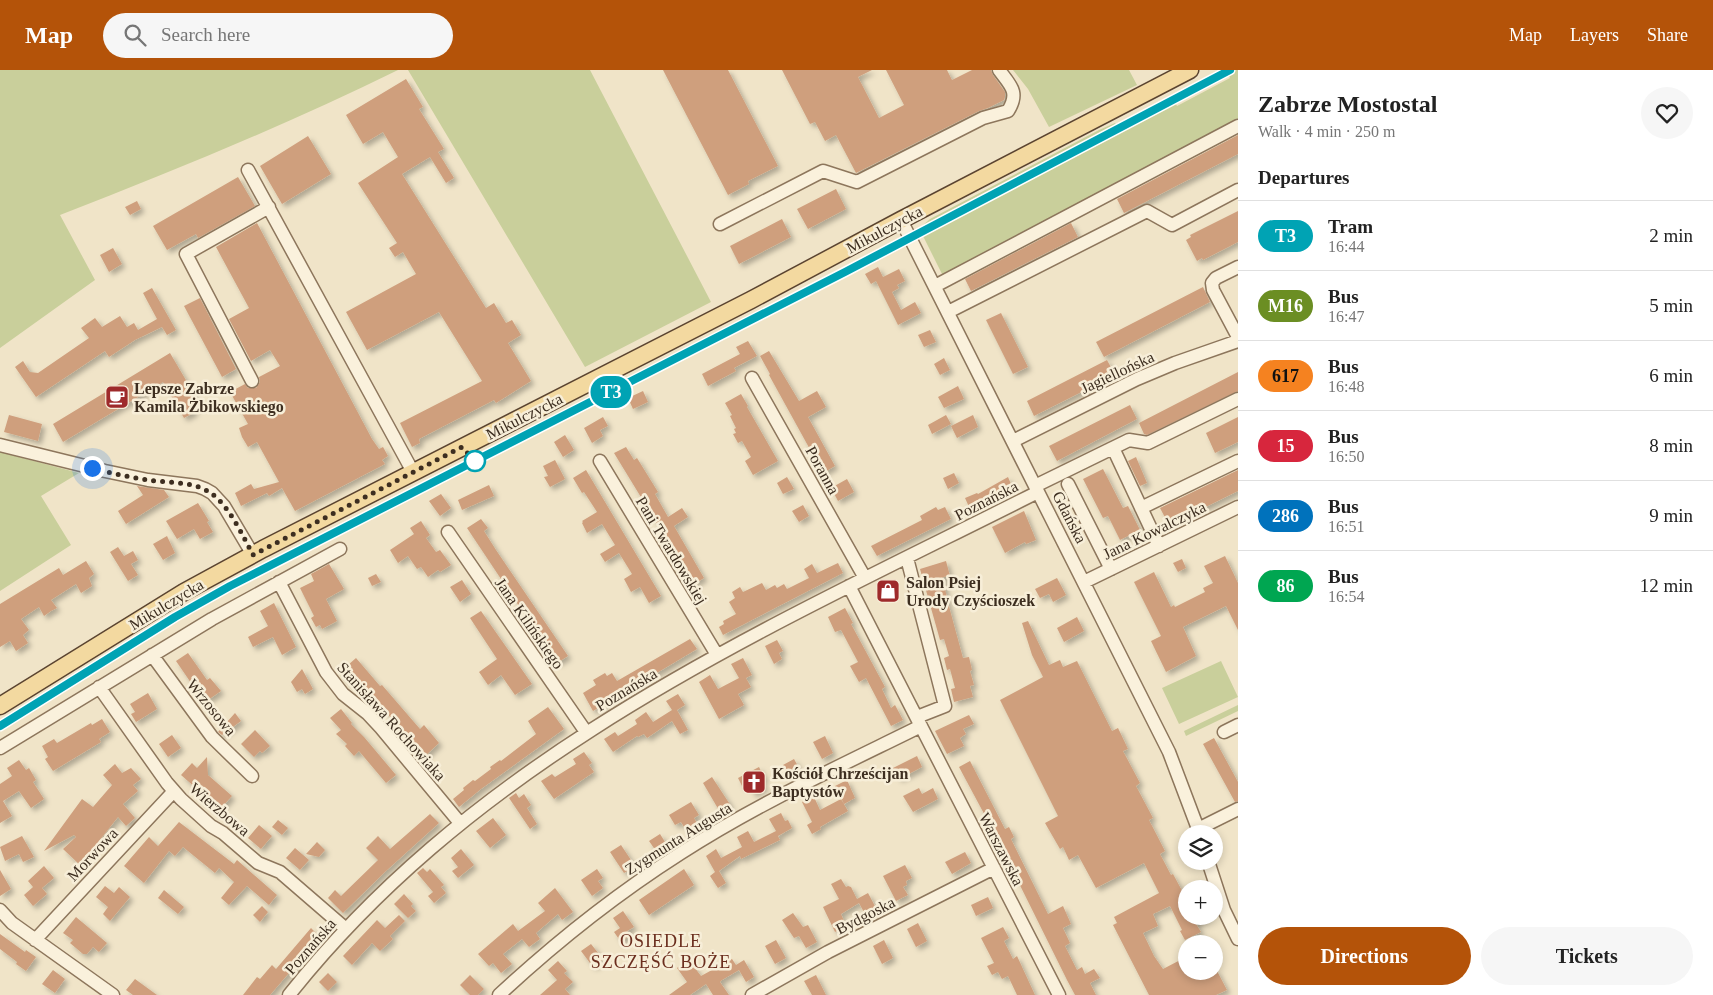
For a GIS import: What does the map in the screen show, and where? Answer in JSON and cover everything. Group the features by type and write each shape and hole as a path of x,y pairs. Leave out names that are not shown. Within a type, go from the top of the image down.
{"main road":[{"name":"Mikulczycka","path":"0,706 184,592 253,555 751,300 1190,70"}],"street":[{"path":"720,224 823,171 857,182 983,118 1008,111 1013,102 1014,92 999,70"},
{"path":"935,286 1238,126"},
{"path":"248,170 413,472"},
{"path":"948,312 1148,211 1172,225 1238,190"},
{"path":"252,381 186,254 269,207"},
{"name":"Gdańska","path":"901,220 1169,752 1196,825"},
{"path":"1238,267 1216,278 1212,283 1213,290 1238,337"},
{"name":"Jagiellońska","path":"1013,441 1146,374 1238,341"},
{"name":"Poranna","path":"752,378 865,578"},
{"name":"Poznańska","path":"289,995 308,970 346,929 460,823 586,732 717,655 907,558 1113,448 1129,440 1148,443 1238,399"},
{"path":"0,445 105,471 148,480 197,486 205,489 224,506 253,555"},
{"path":"1113,448 1159,546"},
{"name":"Pani Twardowskiej","path":"600,461 717,655"},
{"path":"1141,508 1238,461"},
{"path":"1068,484 1111,569"},
{"name":"Jana Kowalczyka","path":"1084,582 1238,507"},
{"name":"Jana Kilińskiego","path":"448,532 586,732"},
{"path":"0,748 212,619 340,550"},
{"path":"907,558 945,706 919,722"},
{"name":"Stanisława Rochowiaka","path":"279,582 326,672 343,694 382,728 460,823"},
{"name":"Warszawska","path":"850,586 1059,995"},
{"name":"Wrzosowa","path":"152,655 212,737 252,776"},
{"name":"Wierzbowa","path":"99,687 174,791 211,826 223,833 258,863 280,872 346,929"},
{"name":"Zygmunta Augusta","path":"499,995 536,960 592,915 681,853 768,803 919,722"},
{"path":"1224,732 1238,725"},
{"name":"Morwowa","path":"35,940 174,791"},
{"path":"1211,825 1238,809"},
{"name":"Bydgoska","path":"752,995 828,952 994,868"},
{"path":"1211,870 1224,910 1238,939"},
{"path":"0,910 12,923 113,995"}],"green space":[{"path":"0,70 398,70 230,146 60,215 95,280 0,348"},
{"path":"408,70 590,70 711,302 585,367"},
{"path":"1013,70 1129,70 1137,85 1049,127 1028,89"},
{"path":"1226,70 1238,70 1238,126 945,280 923,236 922,226 930,219 1099,130 1115,123 1117,126 1172,97 1177,106 1230,78"},
{"path":"0,452 79,473 41,496 71,545 0,591"},
{"path":"1221,661 1238,697 1179,724 1162,688"},
{"path":"1238,705 1238,711 1186,736 1184,731"}],"building":[{"path":"663,70 728,70 778,166 748,181 749,184 728,195"},
{"path":"782,70 872,70 858,77 879,118 904,105 886,70 947,70 952,80 972,70 991,70 1005,92 1005,97 1004,100 856,173 836,135 825,141 815,122 810,124"},
{"path":"406,79 423,107 419,109 444,149 438,152 454,178 446,183 430,157 402,174 486,308 494,303 506,323 512,320 521,335 508,343 531,381 496,403 494,400 419,439 420,443 412,447 400,423 482,381 439,312 367,350 346,312 416,274 403,252 395,257 389,248 397,243 358,183 398,157 383,132 363,144 346,115"},
{"path":"1238,135 1238,154 1124,213 1117,199"},
{"path":"308,136 331,174 282,204 260,166"},
{"path":"238,177 255,206 198,238 196,234 167,250 153,226"},
{"path":"836,189 846,209 808,229 797,209"},
{"path":"137,201 141,209 130,215 125,207"},
{"path":"1238,211 1238,242 1203,260 1202,258 1197,261 1186,240 1191,237 1190,235"},
{"path":"782,219 791,237 739,264 730,246"},
{"path":"257,223 372,439 379,449 383,447 388,456 382,460 385,464 295,511 282,488 269,496 267,493 241,506 235,493 251,484 254,489 279,482 257,442 248,447 242,437 239,428 248,424 230,392 245,384 248,388 256,388 260,382 259,377 280,366 270,350 251,361 229,319 249,308 216,247"},
{"path":"1071,223 1078,237 971,291 965,279"},
{"path":"113,248 122,264 109,272 100,255"},
{"path":"878,267 883,277 899,269 905,281 897,285 899,288 892,292 901,310 915,302 921,313 898,325 876,281 871,284 865,274"},
{"path":"1203,287 1210,302 1104,357 1096,342"},
{"path":"152,288 176,330 167,335 162,327 135,340 109,357 105,351 36,397 15,367 23,361 30,372 38,373 89,338 81,328 95,318 102,327 120,316 127,327 134,323 138,330 157,319 143,293"},
{"path":"200,298 236,369 222,377 184,306"},
{"path":"1001,313 1028,367 1013,374 986,320"},
{"path":"930,330 936,342 924,347 918,335"},
{"path":"748,341 757,356 734,368 736,371 708,386 702,374 740,354 736,347"},
{"path":"769,351 799,401 817,391 826,407 808,417 835,466 823,473 760,356"},
{"path":"170,353 200,404 193,409 195,412 184,418 163,382 63,442 53,424"},
{"path":"944,358 950,370 940,375 934,364"},
{"path":"1107,360 1115,375 1034,416 1027,401"},
{"path":"1238,372 1238,391 1147,435 1144,434 1139,423"},
{"path":"958,386 964,399 944,408 938,397"},
{"path":"643,391 648,402 633,409 628,398"},
{"path":"741,394 778,461 753,475 745,461 751,457 742,441 738,443 733,434 736,433 734,429 736,428 730,416 732,415 725,403"},
{"path":"1130,405 1137,419 1057,461 1049,446"},
{"path":"9,415 42,424 38,441 4,432"},
{"path":"946,415 951,424 932,434 928,425"},
{"path":"973,415 978,427 957,438 951,426"},
{"path":"603,417 608,426 600,430 603,436 592,443 584,428"},
{"path":"1238,417 1238,442 1215,453 1206,433"},
{"path":"565,435 574,450 563,457 554,442"},
{"path":"626,447 634,460 637,458 658,492 655,494 668,517 682,508 688,517 674,526 704,578 694,584 614,453"},
{"path":"1136,457 1147,483 1140,486 1128,461"},
{"path":"555,460 565,479 550,487 544,477 548,476 543,466"},
{"path":"1103,469 1123,508 1128,506 1140,530 1120,540 1108,516 1103,518 1083,479"},
{"path":"586,470 661,596 649,603 640,587 631,592 624,579 632,574 619,553 605,562 600,554 615,545 602,524 587,533 582,523 582,521 597,512 573,478"},
{"path":"1238,470 1238,491 1169,525 1160,508"},
{"path":"954,473 959,483 948,489 943,478"},
{"path":"787,477 794,489 783,494 777,483"},
{"path":"1008,477 1013,489 970,509 965,498 978,494"},
{"path":"847,479 854,492 838,501 831,488"},
{"path":"489,485 494,496 462,510 458,500"},
{"path":"137,486 164,490 169,497 126,524 118,511 143,495"},
{"path":"441,494 451,508 440,516 429,501"},
{"path":"198,503 209,521 207,522 213,532 200,539 194,529 177,539 166,521"},
{"path":"803,505 809,516 799,522 792,511"},
{"path":"936,507 938,510 945,507 951,519 877,556 871,546 922,520 920,516"},
{"path":"1024,511 1036,540 1026,544 1025,542 1005,553 992,527"},
{"path":"481,519 488,528 484,531 496,550 568,656 557,663 467,528"},
{"path":"421,521 430,535 426,538 436,552 440,550 451,565 440,572 438,570 428,577 421,567 417,569 408,556 398,563 390,550 414,534 410,528"},
{"path":"167,536 175,553 163,560 153,544"},
{"path":"118,547 124,556 133,551 138,560 131,564 138,575 128,581 110,552"},
{"path":"1225,556 1238,583 1238,630 1226,606 1183,627 1196,656 1166,672 1151,641 1161,636 1134,582 1154,572 1171,607 1174,605 1175,607 1205,592 1203,588 1213,583 1204,566"},
{"path":"1182,559 1186,568 1178,572 1173,563"},
{"path":"86,561 94,574 89,578 92,586 81,593 76,584 51,600 57,608 44,616 39,607 21,619 29,630 23,635 28,643 16,651 10,641 0,647 0,604 59,568 63,575"},
{"path":"946,561 950,576 943,577 947,599 963,658 969,657 974,685 970,686 973,697 954,702 951,689 955,688 950,669 947,670 944,658 949,656 944,639 940,640 920,569"},
{"path":"838,563 843,573 723,635 719,627 724,624 723,621 736,614 729,602 735,598 732,592 740,587 743,592 762,583 766,590 775,585 777,588 784,584 787,589 809,578 804,569 812,564 817,573"},
{"path":"329,564 344,589 326,599 337,621 322,629 320,625 316,627 311,618 314,616 300,588 314,581 311,574"},
{"path":"376,574 381,582 372,586 368,578"},
{"path":"1057,578 1066,595 1053,602 1049,594 1040,598 1035,589"},
{"path":"462,580 471,594 460,602 450,587"},
{"path":"274,603 296,647 282,655 273,637 253,647 248,637 268,626 260,611"},
{"path":"845,608 853,623 851,624 885,687 882,689 891,708 895,705 903,720 891,726 866,678 859,682 850,666 858,662 841,630 835,632 828,617"},
{"path":"481,611 532,684 515,695 501,675 488,685 479,672 497,659 470,618"},
{"path":"1077,617 1084,631 1064,642 1057,628"},
{"path":"1028,621 1049,665 1060,660 1063,667 1077,661 1112,731 1118,728 1128,749 1123,751 1140,783 1136,786 1153,818 1149,820 1165,851 1160,854 1171,875 1173,874 1178,883 1178,922 1170,906 1153,914 1158,926 1143,933 1154,956 1163,969 1178,961 1178,980 1222,980 1227,990 1216,995 1149,995 1113,925 1117,923 1114,917 1159,893 1144,863 1096,888 1078,855 1069,860 1063,847 1060,849 1045,823 1058,816 1000,700 1043,677 1032,655 1022,623"},
{"path":"690,639 697,649 593,711 583,693 596,685 593,680 605,673 607,676 612,673 617,681"},
{"path":"777,640 783,651 779,653 782,659 774,664 765,646"},
{"path":"188,653 207,680 210,678 221,691 208,700 203,694 200,696 176,661"},
{"path":"356,658 420,729 424,725 439,743 424,757 363,685 360,687 356,681 351,685 340,672"},
{"path":"743,658 752,675 746,678 751,687 738,694 744,705 719,719 699,682 710,675 718,689 739,678 731,664"},
{"path":"302,669 313,689 305,694 302,689 297,692 291,682"},
{"path":"148,693 157,709 136,722 131,714 135,712 130,704"},
{"path":"678,694 685,705 677,710 688,730 680,734 672,721 647,738 644,734 637,736 613,752 604,739 615,732 618,736 637,724 635,720 646,712 653,722 672,710 666,701"},
{"path":"548,707 564,729 459,807 453,799 473,780 475,781 491,769 490,767 501,761 536,734 528,721"},
{"path":"341,709 351,724 396,775 386,783 359,751 354,756 345,746 347,744 336,734 341,730 330,718"},
{"path":"235,713 241,721 222,735 218,732"},
{"path":"969,715 974,724 963,729 966,734 960,738 964,746 947,754 935,731"},
{"path":"102,719 110,732 99,739 101,742 53,771 45,759 48,757 42,746 54,739 57,743 91,723 92,725"},
{"path":"255,730 270,746 262,753 260,751 254,757 241,744"},
{"path":"172,735 181,748 168,757 159,744"},
{"path":"825,736 833,753 822,759 813,742"},
{"path":"1214,738 1238,782 1238,801 1235,802 1203,744"},
{"path":"584,752 592,763 589,765 594,772 554,799 541,781 552,774 555,777 576,764 573,759"},
{"path":"917,756 922,767 899,779 893,768"},
{"path":"207,757 208,775 232,796 220,809 181,775 192,763 197,768"},
{"path":"794,759 800,770 788,776 783,765"},
{"path":"19,760 26,770 29,768 36,780 33,782 44,799 31,808 19,791 3,801 12,816 0,823 0,784 12,776 7,768"},
{"path":"970,761 1005,829 1009,827 1014,837 1011,839 1048,914 1063,906 1071,924 1063,928 1070,943 1065,946 1077,970 1082,967 1085,974 1094,969 1100,978 1090,983 1096,995 1075,995 959,767"},
{"path":"115,764 122,773 131,768 141,779 133,785 138,791 123,804 135,818 126,826 118,817 80,865 63,849 76,837 74,835 44,851 82,799 93,807 112,785 103,775"},
{"name":"Kościół Chrześcijan Baptystów","path":"759,767 765,779 761,781 765,788 753,794 748,783 742,786 738,778"},
{"path":"712,777 731,806 720,812 703,783"},
{"path":"847,780 855,798 844,804 835,786"},
{"path":"919,788 922,794 933,788 938,799 913,812 903,796"},
{"path":"516,793 519,798 524,794 531,805 527,808 537,824 530,829 509,798"},
{"path":"814,797 820,810 841,799 848,811 820,827 821,829 812,834 807,825 812,822 802,802"},
{"path":"691,802 699,815 694,818 698,825 687,832 681,822 675,825 669,815"},
{"path":"781,813 785,821 788,820 792,828 778,836 780,840 741,859 740,856 719,871 726,883 718,888 710,876 715,872 706,856 716,849 721,858 742,847 737,837 748,831 754,842 776,831 769,819"},
{"path":"430,814 439,823 343,913 328,898 335,890 341,896 378,860 366,848 378,836 390,849"},
{"path":"493,818 506,835 490,848 476,831"},
{"path":"278,820 288,828 282,835 272,827"},
{"path":"179,822 234,864 237,860 277,895 269,905 247,886 229,905 221,898 234,882 219,868 215,873 183,847 175,856 169,851 144,883 124,866 149,837 158,846"},
{"path":"259,825 272,836 261,849 248,838"},
{"path":"660,834 667,845 656,851 649,841"},
{"path":"22,836 34,857 23,862 19,854 5,861 0,847"},
{"path":"317,842 325,850 319,857 306,854"},
{"path":"621,845 635,866 624,873 610,852"},
{"path":"295,848 309,860 300,870 286,858"},
{"path":"461,849 474,865 458,878 452,871 458,867 451,858"},
{"path":"965,852 971,863 952,874 945,862"},
{"path":"905,865 912,878 906,881 907,885 903,887 908,895 896,901 883,876"},
{"path":"44,866 54,878 42,888 47,894 33,906 24,895 33,887 28,881"},
{"path":"423,868 427,872 430,869 444,885 441,887 446,893 434,903 428,896 433,892 417,873"},
{"path":"597,869 603,878 598,881 603,888 592,896 581,880"},
{"path":"684,869 694,885 649,915 639,900"},
{"path":"0,870 11,889 0,896"},
{"path":"841,879 846,887 851,887 857,899 868,893 877,910 866,916 859,903 841,914 846,926 835,932 823,907 839,899 831,884"},
{"path":"105,886 114,893 119,887 130,897 110,921 103,914 108,907 96,897"},
{"path":"555,888 573,912 562,920 558,914 536,933 540,939 529,947 522,939 503,954 512,964 501,973 493,963 489,966 478,954 513,924 518,931 545,911 538,903"},
{"path":"164,890 184,907 178,914 158,898"},
{"path":"404,894 413,904 411,906 416,911 408,918 394,904"},
{"path":"988,897 993,908 976,916 971,905"},
{"path":"262,906 268,912 260,922 253,915"},
{"path":"623,911 634,927 627,931 630,935 621,942 614,932 620,928 613,918"},
{"path":"793,913 803,927 808,925 817,942 806,948 799,936 794,938 782,920"},
{"path":"399,915 405,921 390,936 393,939 380,951 372,943 352,965 343,956 377,920 385,928"},
{"path":"76,917 107,943 99,952 93,947 87,954 83,954 70,943 73,940 63,933"},
{"path":"918,923 927,941 916,947 907,929"},
{"path":"1180,925 1197,925 1201,932 1195,935 1182,935 1180,931 1182,930"},
{"path":"1003,927 1009,938 1004,941 1013,959 1017,956 1035,995 1017,995 1008,976 1002,979 998,972 992,975 987,966 994,963 981,938"},
{"path":"311,928 320,937 270,995 243,995 257,977 260,979 272,965 276,969"},
{"path":"0,934 25,952 26,950 36,957 26,971 0,949"},
{"path":"776,940 786,958 775,964 765,946"},
{"path":"884,940 893,958 882,964 873,946"},
{"path":"591,944 602,960 593,967 581,951"},
{"path":"688,959 701,976 732,959 736,965 744,960 754,977 746,982 739,970 722,980 720,982 729,995 713,995 706,984 690,995 669,995 687,982 677,968"},
{"path":"558,961 567,971 564,973 573,982 565,989 570,995 540,995 557,980 548,970"},
{"path":"53,970 65,979 55,993 42,984"},
{"path":"328,973 337,982 328,991 319,982"},
{"path":"470,975 484,989 478,995 470,995 460,985"},
{"path":"816,975 826,995 812,995 804,981"},
{"path":"135,979 157,995 133,995 126,990"}],"tram line":[{"path":"0,726 188,609 230,586 845,272 1230,70"},
{"name":"T3","path":"0,726 196,604 940,223 1230,70"}],"place":[{"name":"Lepsze Zabrze Kamila Żbikowskiego","path":"117,397"},
{"name":"Salon Psiej Urody Czyścioszek","path":"888,591"},
{"name":"Kościół Chrześcijan Baptystów","path":"754,782"}],"district":[{"name":"OSIEDLE SZCZĘŚĆ BOŻE","path":"661,951"}],"route":[{"path":"92,468 148,480 197,486 205,489 224,506 253,555 462,447 475,461"}]}
